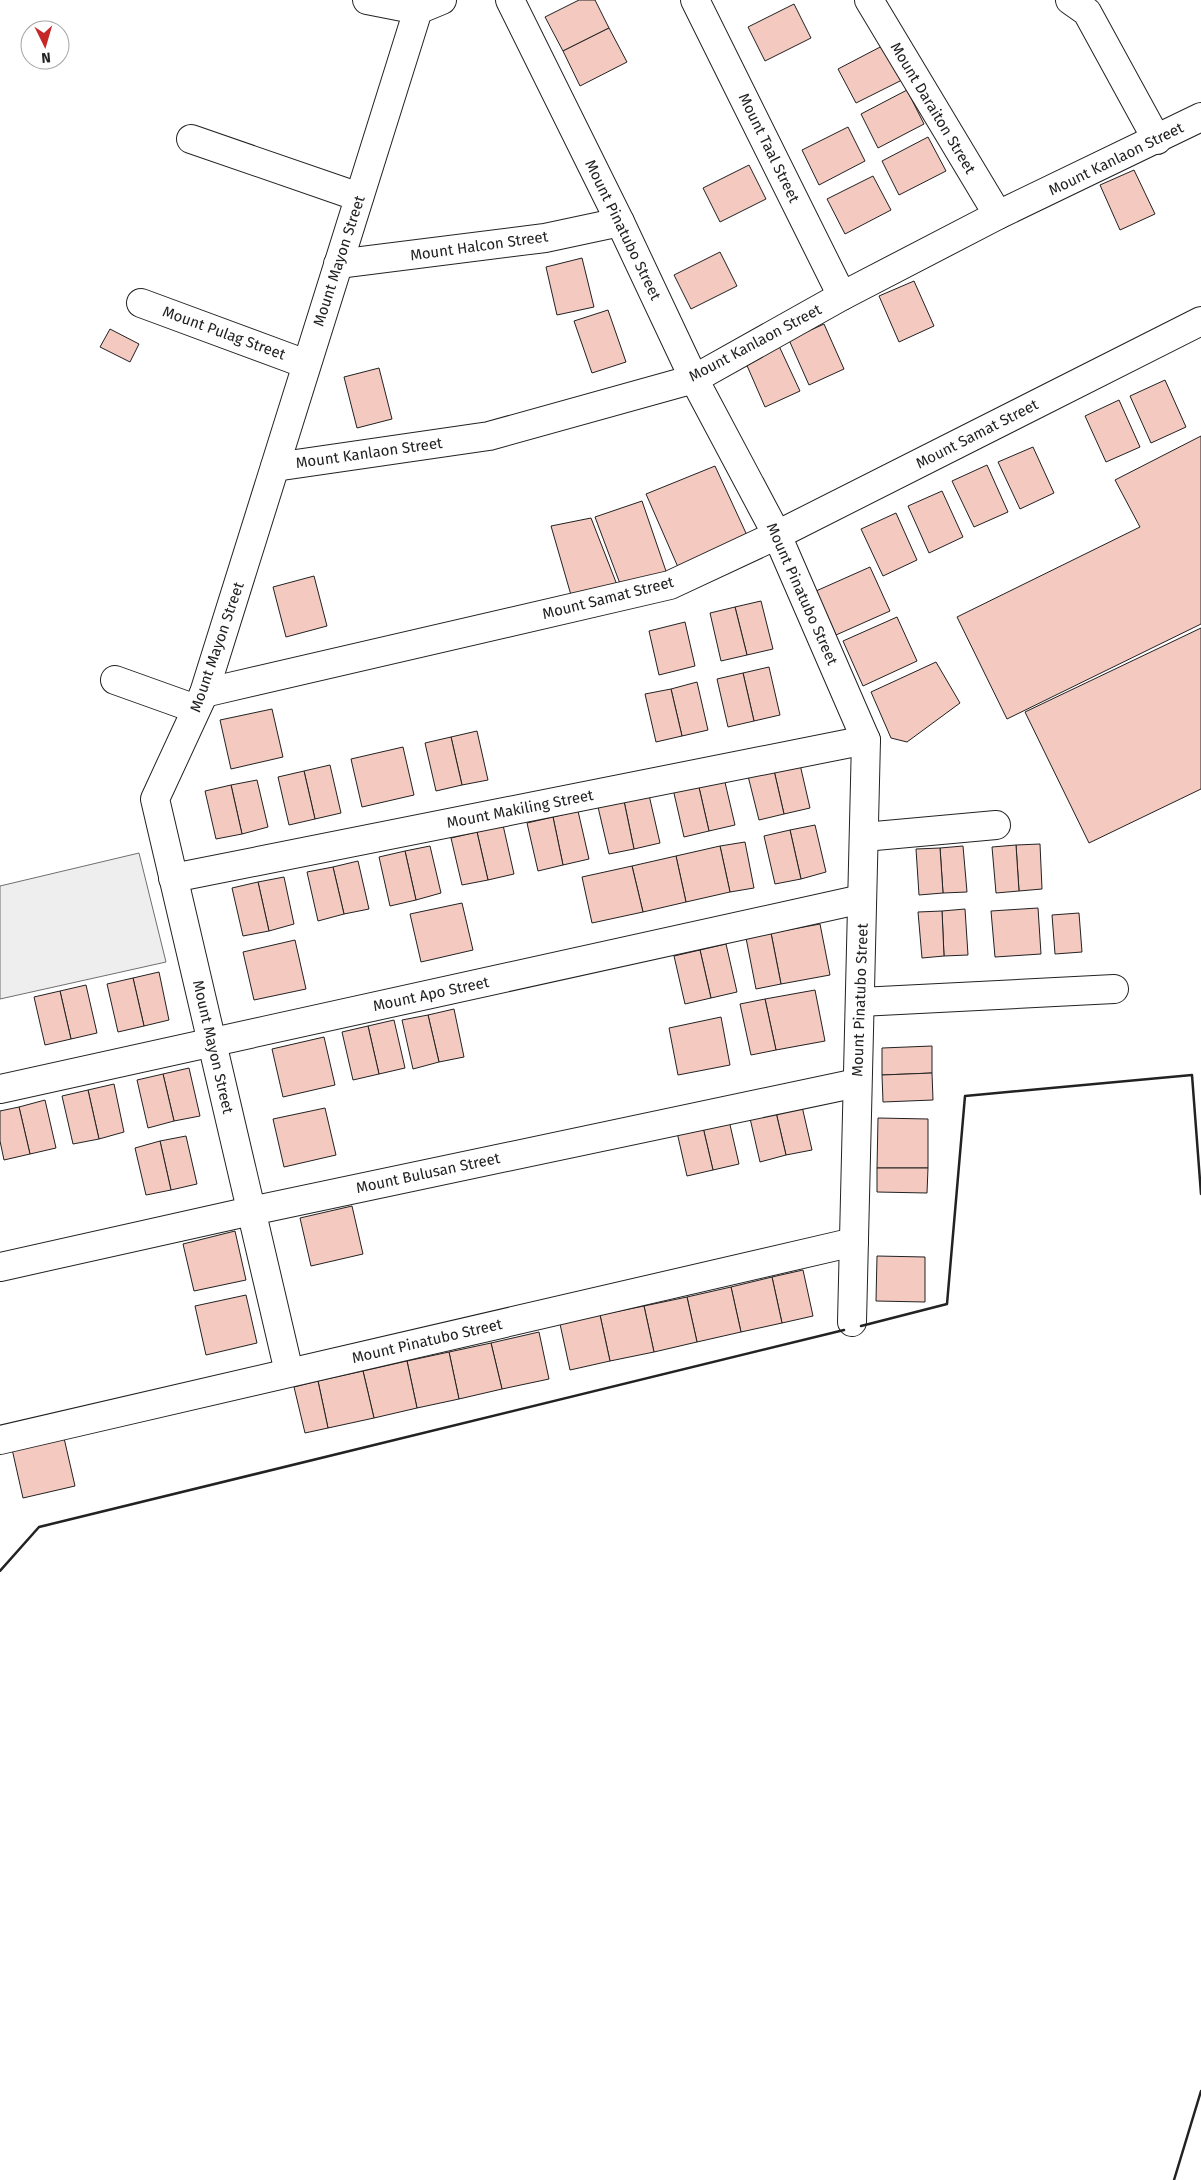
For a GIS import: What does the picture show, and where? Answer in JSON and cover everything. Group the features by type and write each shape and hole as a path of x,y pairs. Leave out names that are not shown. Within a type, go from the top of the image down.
{"street":[{"path":"368,0 430,5"},
{"name":"Mount Pinatubo Street","path":"510,0 620,222 694,379 777,535 866,740 852,1322"},
{"name":"Mount Taal Street","path":"695,0 842,296"},
{"name":"Mount Daraiton Street","path":"869,0 998,215"},
{"path":"1070,0 1087,12 1157,140"},
{"name":"Mount Mayon Street","path":"289,1372 155,799 200,701 360,197 430,5"},
{"name":"Mount Kanlaon Street","path":"275,467 489,436 694,379 842,296 998,215 1157,140 1201,117"},
{"path":"191,139 360,197"},
{"name":"Mount Halcon Street","path":"338,264 545,238 620,222"},
{"name":"Mount Pulag Street","path":"141,303 306,364"},
{"name":"Mount Samat Street","path":"200,701 670,585 777,535 1201,321"},
{"path":"115,680 200,701"},
{"name":"Mount Makiling Street","path":"173,878 866,740"},
{"path":"864,837 996,825"},
{"name":"Mount Apo Street","path":"0,1089 862,899"},
{"path":"860,1002 1114,989"},
{"name":"Mount Bulusan Street","path":"0,1267 251,1210 857,1083"},
{"name":"Mount Pinatubo Street","path":"0,1440 854,1242"}],"shaded area":[{"path":"139,853 166,962 0,999 0,886"}],"building":[{"path":"579,0 595,0 609,28 563,51 545,17"},
{"path":"794,4 811,38 765,61 748,27"},
{"path":"609,28 627,62 580,86 563,51"},
{"path":"884,45 902,80 856,103 838,69"},
{"path":"907,90 924,124 878,148 861,114"},
{"path":"848,127 865,161 819,185 802,150"},
{"path":"928,137 946,171 899,195 882,161"},
{"path":"749,165 766,199 720,222 703,188"},
{"path":"1134,170 1155,214 1120,230 1100,185"},
{"path":"873,176 891,210 845,234 827,199"},
{"path":"720,252 737,286 691,309 674,275"},
{"path":"582,258 594,307 557,315 546,267"},
{"path":"914,281 934,326 899,342 879,296"},
{"path":"608,310 626,362 592,373 574,321"},
{"path":"824,324 844,369 809,385 789,340"},
{"path":"110,329 139,344 130,362 100,347"},
{"path":"779,346 800,391 765,407 745,361"},
{"path":"379,368 392,419 357,428 344,377"},
{"path":"1165,380 1186,427 1151,443 1130,396"},
{"path":"1119,400 1140,447 1106,462 1085,416"},
{"path":"1201,436 1201,624 1007,719 957,617 1140,527 1115,480"},
{"path":"1033,447 1054,493 1020,509 998,462"},
{"path":"987,465 1008,512 974,527 952,481"},
{"path":"715,466 751,544 681,574 646,494"},
{"path":"942,491 963,537 929,553 908,506"},
{"path":"642,501 668,577 622,589 595,517"},
{"path":"896,513 917,560 883,576 861,529"},
{"path":"591,518 619,590 573,602 551,526"},
{"path":"870,567 890,611 836,635 816,591"},
{"path":"314,576 327,626 286,637 273,587"},
{"path":"761,601 773,649 747,655 735,607"},
{"path":"735,607 747,655 721,661 710,613"},
{"path":"897,617 917,661 863,686 843,641"},
{"path":"685,622 695,666 659,675 649,631"},
{"path":"1201,628 1201,789 1089,843 1025,712"},
{"path":"936,662 960,703 907,742 891,738 871,692"},
{"path":"769,667 780,715 754,721 743,673"},
{"path":"743,673 754,721 728,727 717,679"},
{"path":"697,682 708,730 682,736 671,689"},
{"path":"671,689 682,736 656,742 645,694"},
{"path":"272,709 283,757 231,769 220,720"},
{"path":"477,731 488,780 462,785 451,737"},
{"path":"451,737 462,785 436,791 425,743"},
{"path":"403,747 414,795 362,807 351,759"},
{"path":"799,760 810,808 784,814 773,766"},
{"path":"330,765 341,813 315,819 304,771"},
{"path":"773,766 784,814 759,820 747,772"},
{"path":"304,771 315,819 289,825 278,777"},
{"path":"724,778 735,825 709,831 698,783"},
{"path":"257,780 268,827 242,834 231,785"},
{"path":"698,783 709,831 684,837 673,789"},
{"path":"231,785 242,834 216,839 205,791"},
{"path":"649,795 660,843 634,849 624,801"},
{"path":"624,801 634,849 609,854 598,807"},
{"path":"578,811 589,859 563,865 553,817"},
{"path":"553,817 563,865 538,871 527,823"},
{"path":"503,825 514,874 488,880 477,832"},
{"path":"815,825 826,872 801,879 790,830"},
{"path":"790,830 801,879 775,884 764,836"},
{"path":"477,832 488,880 462,885 451,838"},
{"path":"745,842 754,888 730,892 720,846"},
{"path":"1040,844 1042,889 1019,891 1016,845"},
{"path":"1016,845 1019,891 996,893 992,847"},
{"path":"430,846 441,893 416,900 405,851"},
{"path":"720,846 730,892 686,902 676,856"},
{"path":"963,846 967,892 943,893 940,848"},
{"path":"940,848 943,893 919,895 916,849"},
{"path":"405,851 416,900 390,906 379,857"},
{"path":"676,856 686,902 643,912 632,866"},
{"path":"358,861 369,909 344,914 333,867"},
{"path":"632,866 643,912 592,923 582,877"},
{"path":"333,867 344,914 318,921 307,872"},
{"path":"284,877 294,924 269,931 258,882"},
{"path":"258,882 269,931 243,936 232,888"},
{"path":"462,903 473,950 421,962 410,914"},
{"path":"1038,908 1041,954 995,957 991,911"},
{"path":"965,909 968,955 944,956 942,911"},
{"path":"942,911 944,956 922,958 918,912"},
{"path":"1079,913 1082,952 1055,954 1052,915"},
{"path":"820,924 830,975 781,984 771,933"},
{"path":"771,933 781,984 756,989 746,938"},
{"path":"295,940 306,989 254,1000 243,952"},
{"path":"726,944 737,992 711,998 700,950"},
{"path":"700,950 711,998 685,1004 674,956"},
{"path":"159,972 169,1020 144,1026 133,978"},
{"path":"133,978 144,1026 118,1032 107,984"},
{"path":"86,985 97,1033 71,1039 60,991"},
{"path":"815,990 825,1041 776,1050 765,999"},
{"path":"60,991 71,1039 45,1045 34,997"},
{"path":"765,999 776,1050 751,1055 740,1004"},
{"path":"454,1009 464,1057 439,1062 428,1015"},
{"path":"428,1015 439,1062 413,1069 402,1020"},
{"path":"721,1017 730,1065 678,1075 669,1028"},
{"path":"394,1020 405,1068 379,1074 368,1026"},
{"path":"368,1026 379,1074 353,1080 342,1032"},
{"path":"324,1037 335,1085 283,1097 272,1049"},
{"path":"932,1046 932,1073 882,1075 882,1048"},
{"path":"189,1068 200,1116 174,1121 163,1074"},
{"path":"932,1073 933,1100 883,1102 882,1075"},
{"path":"163,1074 174,1121 148,1128 137,1080"},
{"path":"114,1084 124,1132 99,1139 88,1090"},
{"path":"88,1090 99,1139 73,1144 62,1096"},
{"path":"45,1100 56,1148 30,1154 19,1107"},
{"path":"801,1102 812,1150 786,1155 775,1108"},
{"path":"19,1107 30,1154 4,1160 0,1141 0,1111"},
{"path":"325,1108 336,1155 284,1167 273,1119"},
{"path":"775,1108 786,1155 760,1162 749,1114"},
{"path":"728,1116 739,1164 713,1170 702,1123"},
{"path":"878,1118 928,1119 928,1168 877,1168"},
{"path":"702,1123 713,1170 687,1176 676,1128"},
{"path":"186,1136 197,1184 171,1190 160,1141"},
{"path":"160,1141 171,1190 146,1195 135,1148"},
{"path":"877,1168 928,1168 927,1193 877,1192"},
{"path":"352,1206 363,1254 311,1266 300,1218"},
{"path":"235,1231 246,1280 194,1291 183,1244"},
{"path":"877,1256 925,1257 925,1302 876,1301"},
{"path":"803,1270 813,1316 782,1323 772,1277"},
{"path":"772,1277 782,1323 741,1332 731,1287"},
{"path":"731,1287 741,1332 697,1342 687,1297"},
{"path":"246,1295 257,1343 206,1355 195,1306"},
{"path":"687,1297 697,1342 654,1352 644,1306"},
{"path":"644,1306 654,1352 610,1361 600,1315"},
{"path":"600,1315 610,1361 570,1370 560,1324"},
{"path":"539,1332 549,1379 502,1389 491,1343"},
{"path":"491,1343 502,1389 459,1399 449,1352"},
{"path":"449,1352 459,1399 417,1408 407,1361"},
{"path":"407,1361 417,1408 374,1418 363,1371"},
{"path":"363,1371 374,1418 328,1428 318,1381"},
{"path":"318,1381 328,1428 305,1433 294,1387"},
{"path":"64,1438 75,1486 23,1498 12,1449"}],"wall":[{"path":"861,1326 947,1304 965,1096 1192,1075 1201,1194"},
{"path":"0,1571 39,1527 844,1330"},
{"path":"1174,2180 1201,2091"}]}
